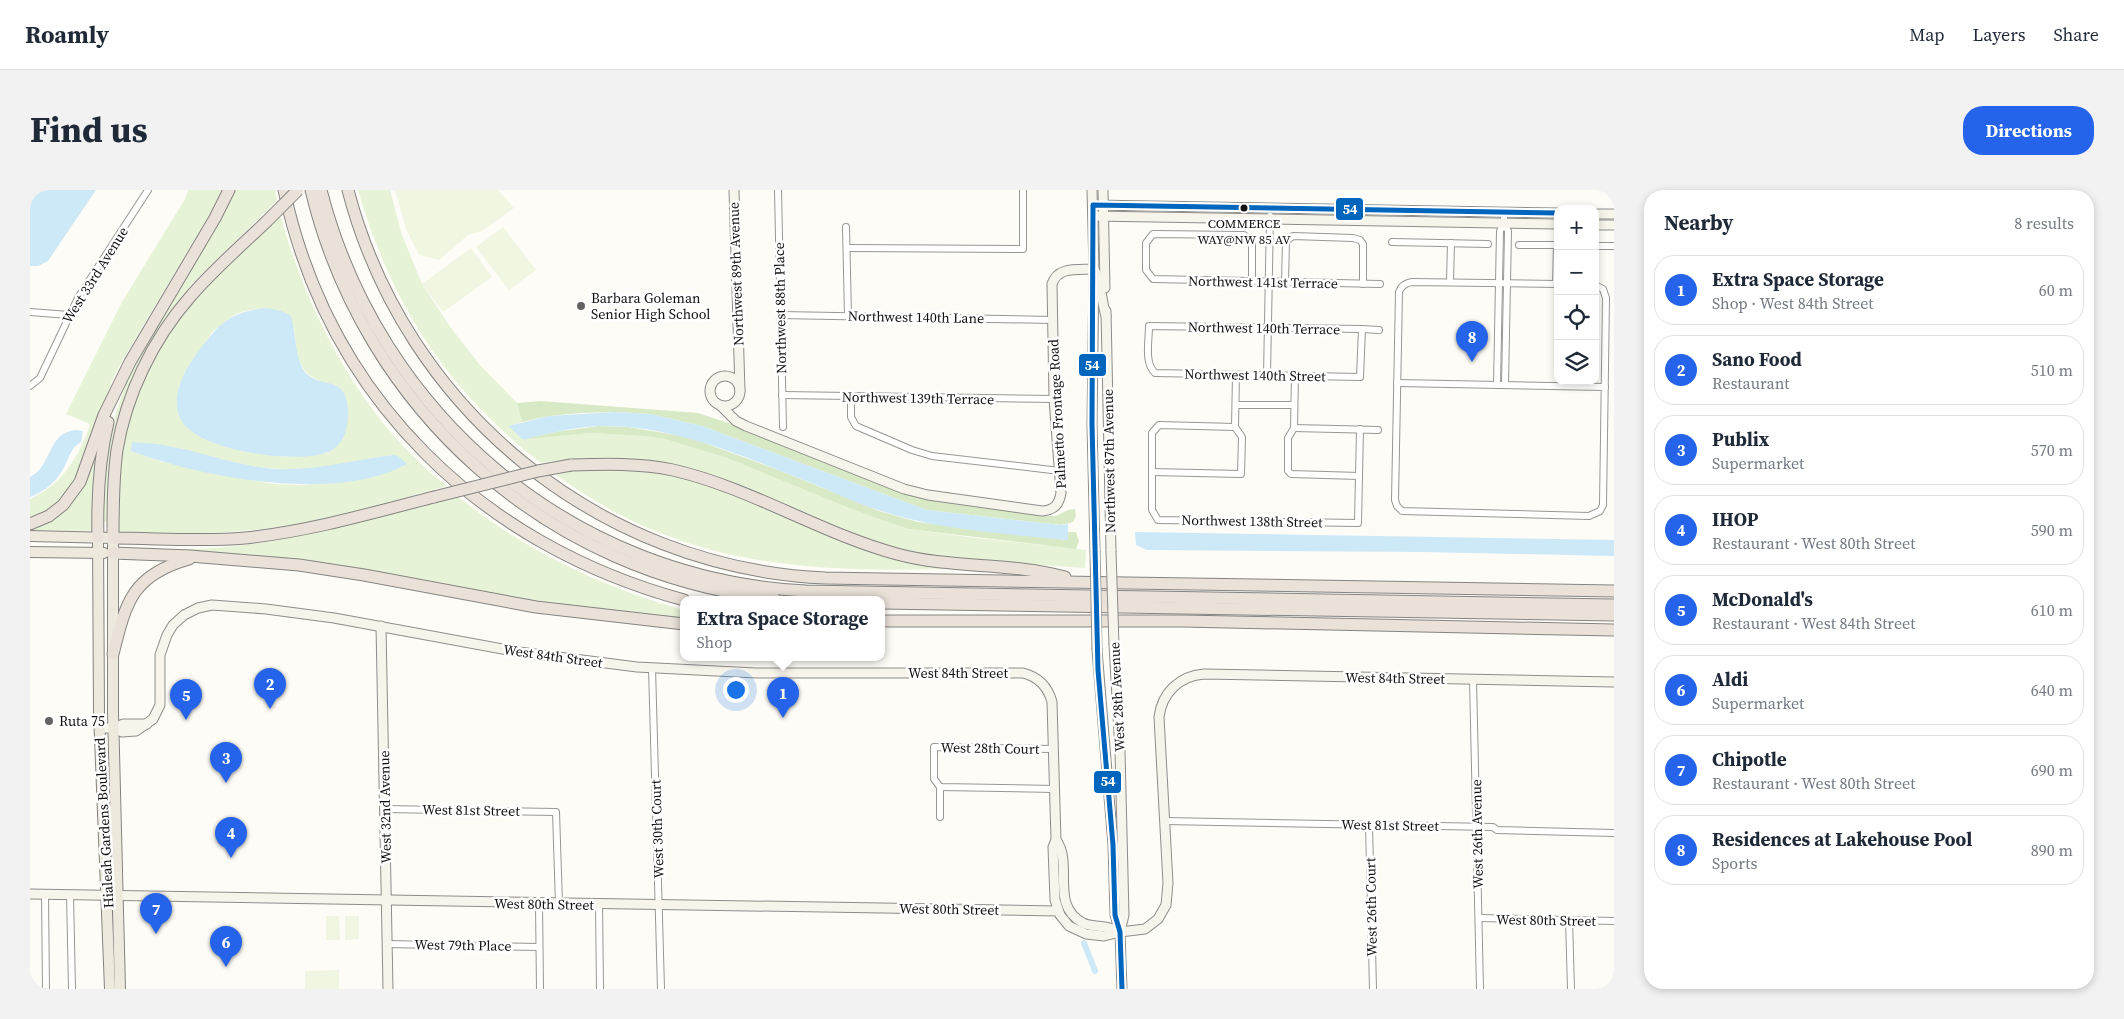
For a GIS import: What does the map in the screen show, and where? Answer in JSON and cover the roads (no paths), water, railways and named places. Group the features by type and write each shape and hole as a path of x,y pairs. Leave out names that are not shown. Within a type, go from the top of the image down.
{"highway":[{"path":"30,524 49,516 72,495 80,482 104,415 138,346 214,218 228,190"},
{"path":"284,190 307,267 324,308 341,341 379,399 427,455 470,494 533,538 607,574 680,599"},
{"path":"298,190 190,297 150,356 129,405 118,448 113,495 113,538 221,539 299,531 538,471 571,465 640,465 672,470 721,486 896,554 926,561 1049,572 1084,582"},
{"path":"310,190 334,263 352,305 374,345 423,412 451,444 479,470 503,490 542,517 576,538 615,556 650,571 688,582 727,592 754,596"},
{"path":"321,190 339,248 366,309 396,361 446,423 497,472 552,512 610,543 667,566 700,576 750,586 806,592 1614,605"},
{"path":"348,190 361,233 388,294 413,340 442,380 487,431 521,461 564,493 611,521 680,550 730,565 778,574 846,578 1611,592"},
{"path":"98,537 101,460 114,396"},
{"path":"113,553 200,556 326,569 536,607 608,617 680,624"},
{"path":"113,654 125,609 139,587 166,567 200,556"},
{"path":"885,603 1614,615"},
{"path":"885,620 1209,621 1614,630"}],"main road":[{"path":"30,536 113,538"},
{"name":"Hialeah Gardens Boulevard","path":"98,537 100,728 120,989"},
{"name":"Hialeah Gardens Boulevard","path":"110,989 114,728 113,538"},
{"path":"30,552 113,553"}],"street":[{"name":"West 33rd Avenue","path":"30,386 43,373 69,315 148,190"},
{"name":"Northwest 89th Avenue","path":"734,190 740,394"},
{"name":"Northwest 88th Place","path":"778,190 783,427"},
{"path":"847,248 1023,249 1023,190"},
{"name":"Northwest 87th Avenue","path":"1092,190 1094,269 1092,424 1095,551"},
{"name":"Northwest 87th Avenue","path":"1103,190 1111,551"},
{"path":"1092,205 1554,213"},
{"path":"1267,375 1270,208"},
{"path":"1497,385 1500,231 1504,223 1504,212"},
{"path":"1599,214 1614,214"},
{"path":"1093,216 1554,224"},
{"path":"1504,223 1508,231 1506,385"},
{"path":"1599,225 1614,225"},
{"path":"846,227 848,316"},
{"name":"Northwest 141st Terrace","path":"1252,281 1252,242 1244,235 1153,234 1146,243 1146,270 1153,280 1380,284"},
{"path":"1285,282 1286,242 1288,238 1293,236 1354,238 1360,240 1363,244 1363,284"},
{"path":"1392,242 1488,244"},
{"path":"1450,243 1450,282"},
{"path":"1519,245 1554,245"},
{"path":"1599,246 1614,246"},
{"path":"1094,269 1100,280 1106,316"},
{"name":"Palmetto Frontage Road","path":"720,405 736,421 746,426 904,489 946,498 1042,511 1049,510 1056,507 1060,501 1060,471 1054,400 1052,284 1054,277 1065,270 1094,269"},
{"path":"1554,284 1410,282 1405,284 1400,290 1395,501 1399,509 1410,513 1589,516 1601,510 1603,503 1606,298 1603,289 1599,287"},
{"path":"30,312 69,315"},
{"name":"Northwest 140th Lane","path":"780,315 1052,320"},
{"name":"Northwest 140th Terrace","path":"1150,369 1148,363 1149,326 1379,330"},
{"name":"Northwest 140th Street","path":"1150,369 1155,374 1360,376 1362,330"},
{"name":"Northwest 89th Avenue","path":"721,376 732,370 739,358"},
{"path":"1235,427 1158,425 1152,432 1152,472 1241,474 1242,437 1235,427 1236,375"},
{"path":"1295,375 1294,428 1288,438 1288,471 1291,474 1359,476 1360,429"},
{"path":"740,394 733,404 720,405 713,400 710,393 711,384 721,376 735,379 740,394 737,414 746,426"},
{"path":"1397,383 1605,387"},
{"name":"Northwest 139th Terrace","path":"782,395 1054,400"},
{"path":"851,397 852,417 856,426 912,450 957,460 1060,471"},
{"path":"1236,405 1294,406"},
{"path":"1294,428 1378,430"},
{"name":"Northwest 138th Street","path":"1152,472 1152,510 1158,520 1358,523 1359,476"},
{"name":"West 28th Avenue","path":"1095,551 1099,692 1113,844 1115,915 1120,932 1122,989"},
{"name":"West 28th Avenue","path":"1111,551 1124,897 1124,915 1120,932"},
{"name":"West 84th Street","path":"100,728 114,728 122,732 136,731 155,717 160,707 160,655 164,640 177,620 196,608 212,605 240,606 381,626 519,652 586,662 652,668 751,673 1015,673 1033,677 1046,688"},
{"name":"West 32nd Avenue","path":"381,626 388,989"},
{"name":"West 30th Court","path":"652,668 661,989"},
{"name":"West 84th Street","path":"1164,821 1159,717 1166,696 1178,683 1188,678 1204,674 1614,682"},
{"name":"West 26th Avenue","path":"1473,679 1480,989"},
{"name":"West 28th Court","path":"1046,688 1052,702 1056,840 1053,847 1053,870 1054,895 1058,911"},
{"name":"West 28th Court","path":"940,787 934,779 934,747 1053,749"},
{"path":"940,817 940,787 1054,789"},
{"name":"West 81st Street","path":"385,809 556,812 559,904"},
{"path":"1058,911 1069,926 1086,934 1104,936 1149,927 1165,909 1168,878 1164,821"},
{"name":"West 81st Street","path":"1164,821 1493,827 1497,830 1614,833"},
{"name":"West 26th Court","path":"1369,825 1373,989"},
{"name":"West 28th Court","path":"1056,840 1061,847 1063,895 1070,911 1078,920 1086,924 1105,926 1120,932"},
{"name":"West 80th Street","path":"30,894 539,904 1058,911"},
{"path":"45,894 46,989"},
{"path":"70,894 72,989"},
{"path":"539,904 540,989"},
{"path":"599,904 600,989"},
{"name":"West 80th Street","path":"1479,918 1614,921"},
{"path":"1569,920 1571,989"},
{"name":"West 79th Place","path":"388,944 539,947"}],"water":[{"path":"30,190 96,190 48,261 38,266 30,266"},
{"path":"268,308 291,316 300,363 307,374 320,381 339,387 343,392 348,410 347,427 343,438 332,450 318,455 298,457 251,453 206,439 189,430 180,418 177,401 180,383 193,359 213,333 227,320 235,316 244,312"},
{"path":"615,412 650,414 702,426 927,510 1061,525 1068,524 1068,540 950,527 903,517 863,505 734,453 681,436 628,427 600,426 572,429 522,439 509,426 549,416"},
{"path":"83,431 81,442 72,451 60,474 49,486 30,497 30,477 42,466 59,437 66,432"},
{"path":"132,442 177,448 246,465 275,469 320,467 393,455 398,456 407,464 378,476 344,482 308,484 270,482 195,470 161,461 131,451"},
{"path":"1135,532 1614,540 1614,556 1424,552 1147,550 1136,545"}],"waterway":[{"path":"1084,943 1095,971"}],"place":[{"name":"COMMERCE WAY@NW 85 AV","path":"1244,208"},
{"name":"Barbara Goleman Senior High School","path":"581,306"},
{"name":"Residences at Lakehouse Pool","path":"1472,362"},
{"name":"Sano Food","path":"270,709"},
{"name":"Extra Space Storage","path":"783,718"},
{"name":"McDonald's","path":"186,720"},
{"name":"Ruta 75","path":"49,721"},
{"name":"Publix","path":"226,783"},
{"name":"IHOP","path":"231,858"},
{"name":"Chipotle","path":"156,934"},
{"name":"Aldi","path":"226,967"}]}
